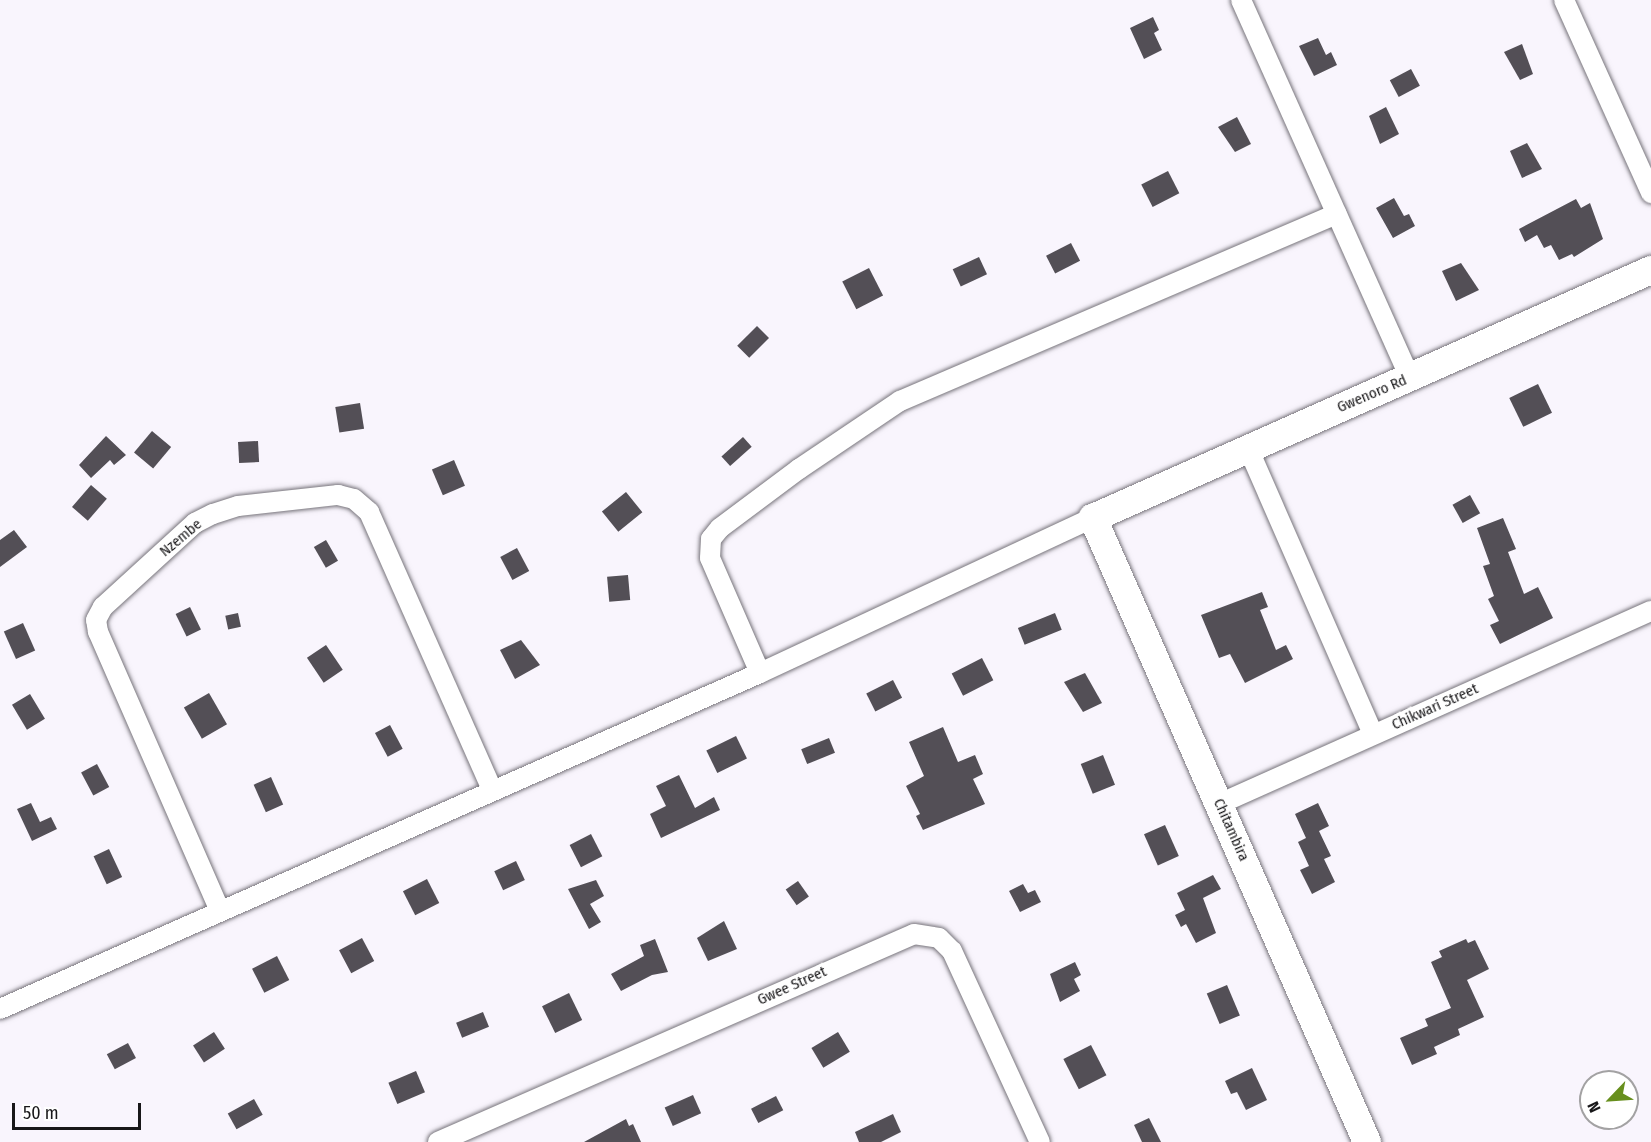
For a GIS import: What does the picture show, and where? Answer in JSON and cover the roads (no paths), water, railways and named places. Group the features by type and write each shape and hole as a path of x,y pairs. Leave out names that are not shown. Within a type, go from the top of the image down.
{"street":[{"path":"1241,0 1410,378"},
{"path":"1564,0 1651,193"},
{"path":"760,673 710,558 711,539 720,528 799,469 900,401 1337,214"},
{"name":"Gwenoro Rd","path":"1093,518 1651,270"},
{"path":"1248,448 1373,734"},
{"name":"Nzembe","path":"220,911 98,632 96,620 103,607 187,531 213,514 238,506 338,495 354,499 369,512 492,790"},
{"path":"0,1009 760,673 1093,518"},
{"name":"Chitambira","path":"1093,518 1367,1142"},
{"name":"Chikwari Street","path":"1219,804 1651,611"},
{"name":"Gwee Street","path":"438,1142 914,934 939,938 952,951 1040,1142"}]}
